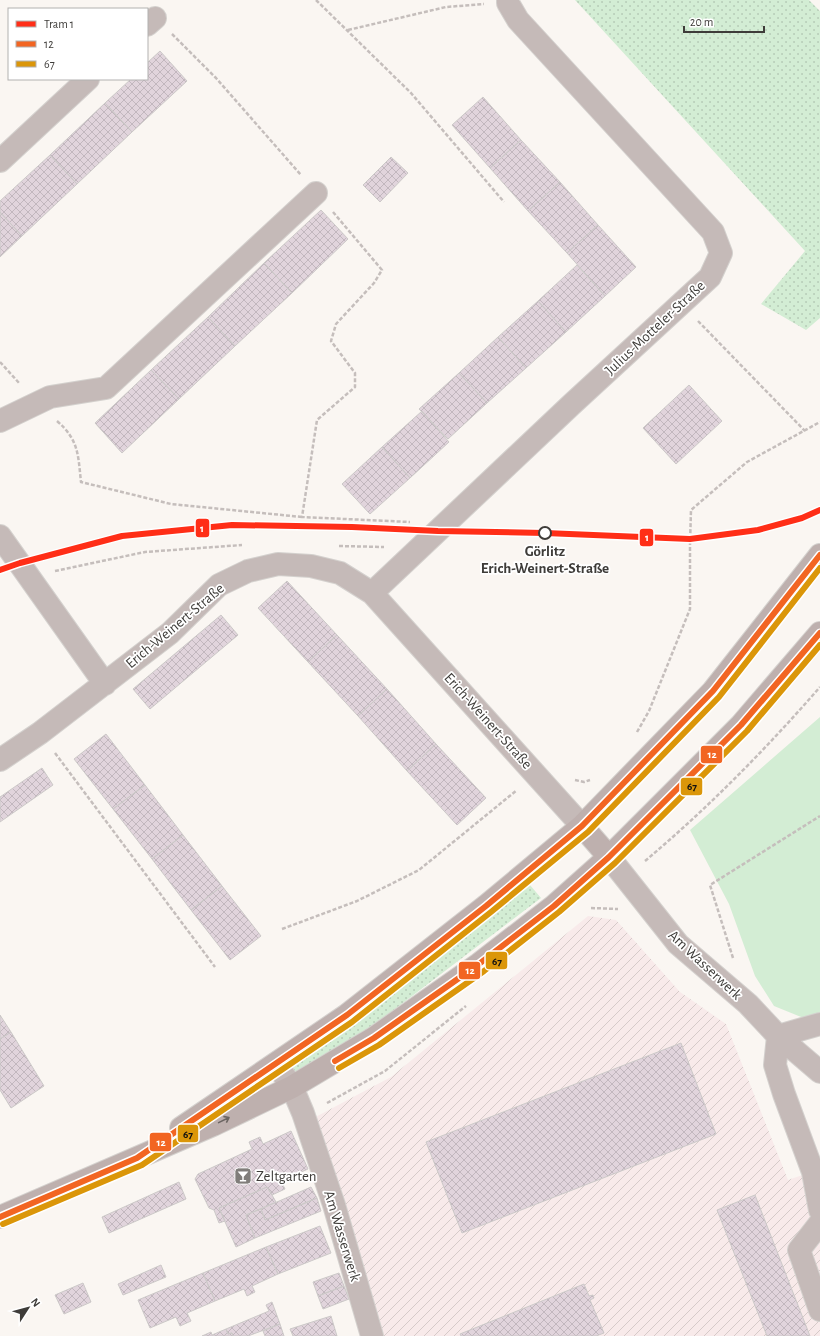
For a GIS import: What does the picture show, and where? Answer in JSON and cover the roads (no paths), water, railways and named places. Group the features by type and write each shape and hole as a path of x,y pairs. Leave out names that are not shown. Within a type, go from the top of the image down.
{"main road":[{"path":"137,1158 347,1015 486,906 582,826 713,691 820,555"},
{"path":"0,1216 213,1125 292,1087 374,1038 479,964 554,906 609,857 741,725 820,633"},
{"path":"582,826 609,857"}],"street":[{"name":"Julius-Motteler-Straße","path":"372,593 571,405 710,277 721,253 713,232 518,20 508,1"},
{"path":"0,161 87,80"},
{"path":"0,421 50,397 106,388 316,193"},
{"path":"0,536 105,684"},
{"name":"Erich-Weinert-Straße","path":"0,760 105,684 170,633 219,585 248,571 278,564 311,566 340,573 372,593 582,826"},
{"name":"Am Wasserwerk","path":"609,857 678,944 748,1004 778,1036 820,1072"},
{"path":"820,1024 778,1036 775,1065 784,1094 813,1172 820,1210"},
{"name":"Am Wasserwerk","path":"276,1064 292,1087 303,1113 334,1206 372,1336"},
{"path":"820,1223 798,1250 820,1310"}],"tram line":[{"name":"1","path":"0,570 20,563 122,536 232,525 352,527 690,539 758,530 802,518 820,510"}],"place":[{"name":"Görlitz Erich-Weinert-Straße","path":"545,533"},
{"name":"Zeltgarten","path":"243,1176"}]}
